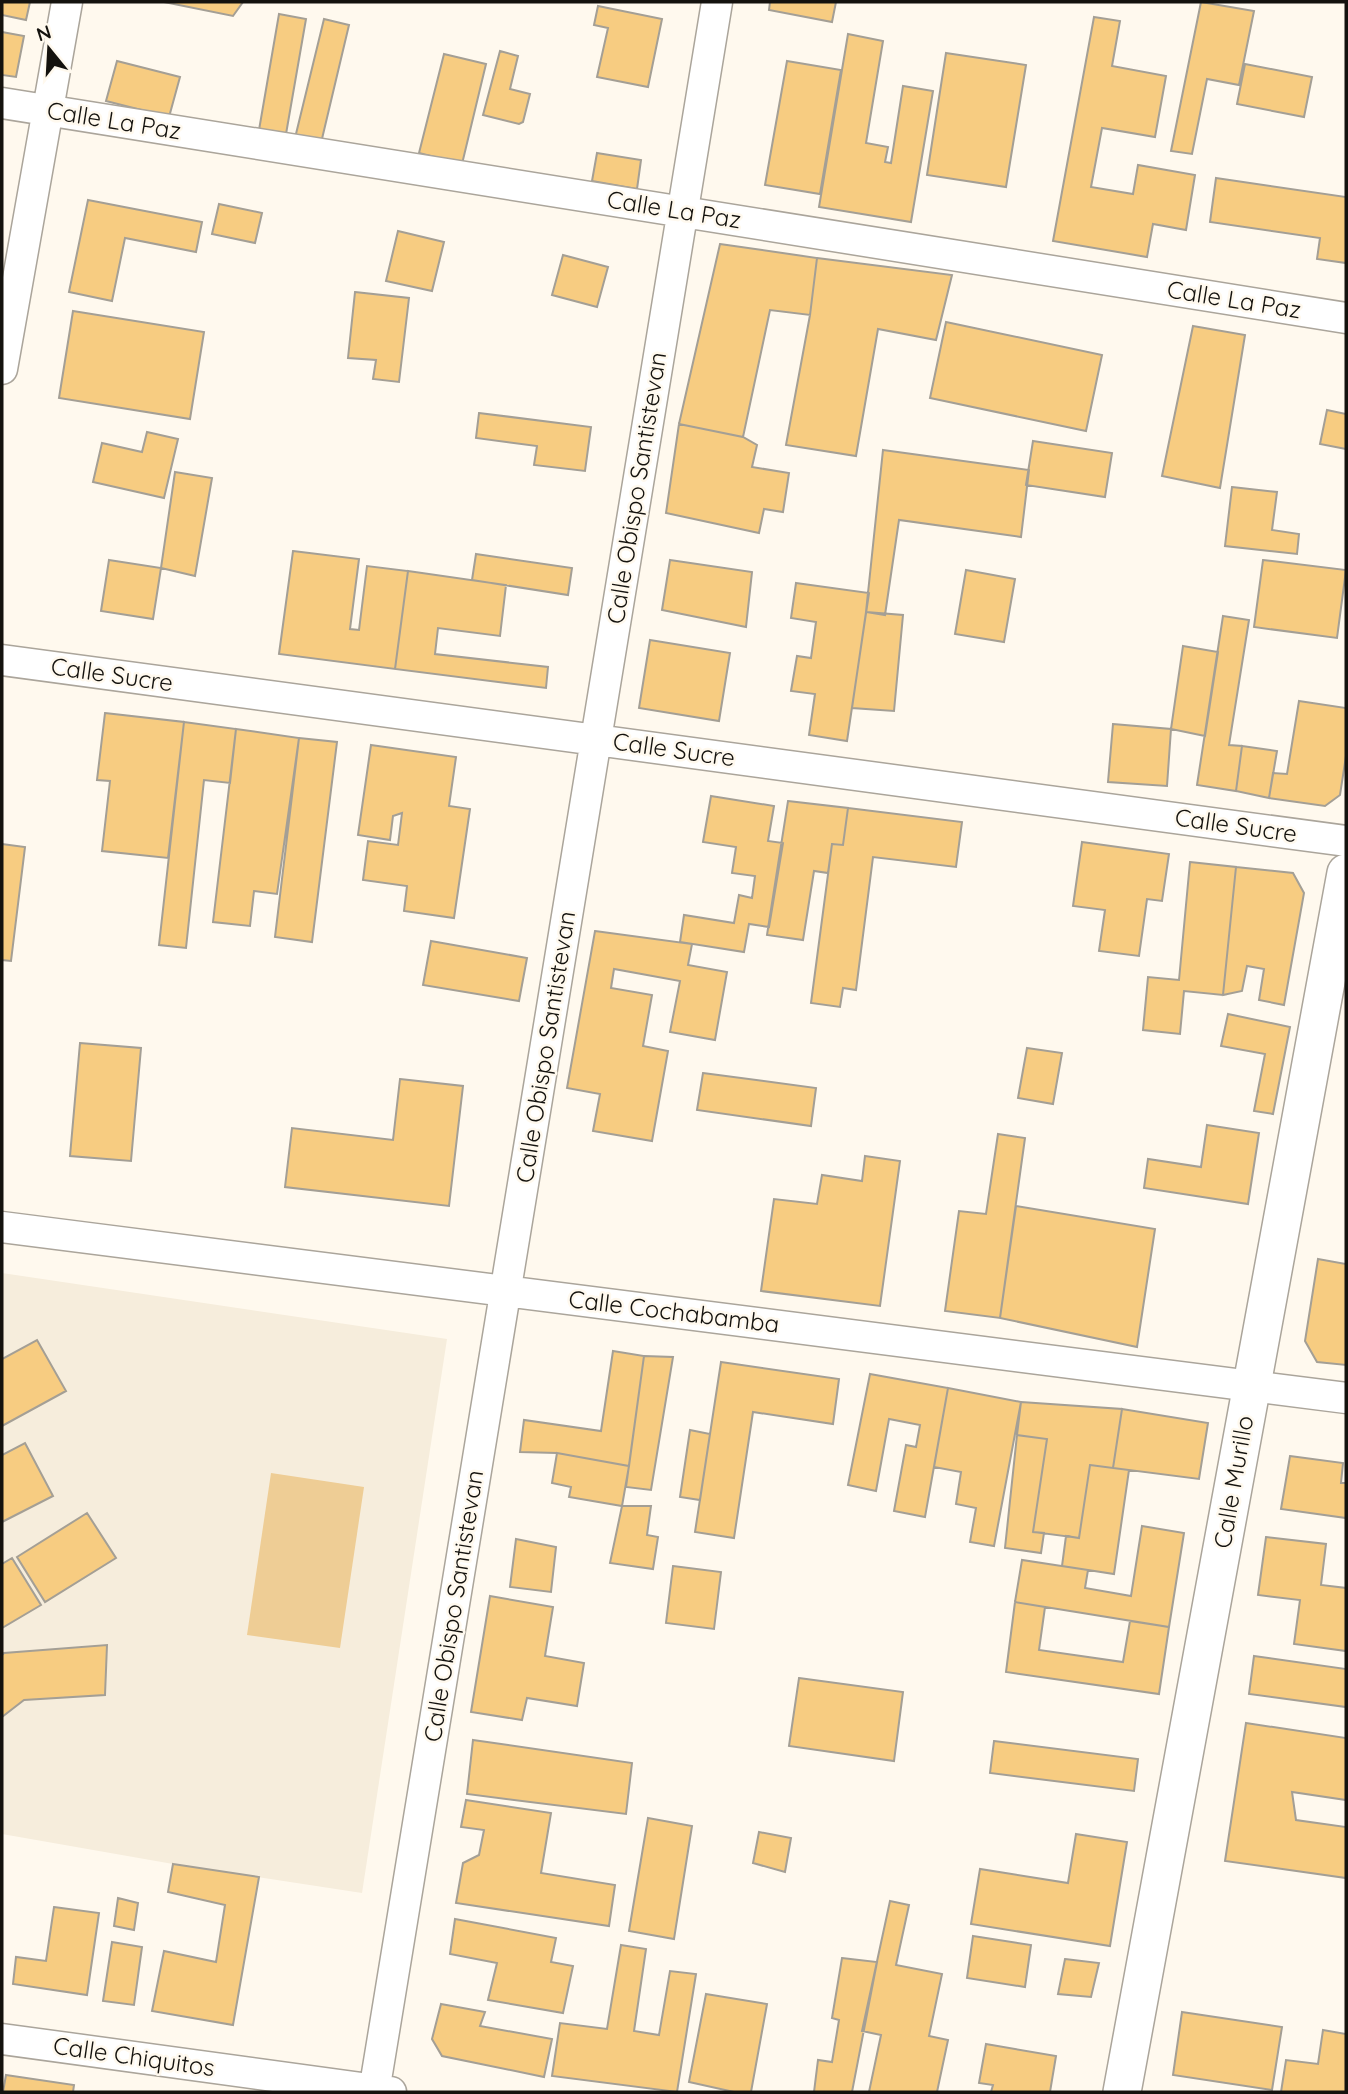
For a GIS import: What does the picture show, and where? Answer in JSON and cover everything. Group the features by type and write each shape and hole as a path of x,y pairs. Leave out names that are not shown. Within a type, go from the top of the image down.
{"street":[{"path":"2,369 66,2"},
{"name":"Calle Obispo Santistevan","path":"380,2092 505,1291 717,2"},
{"name":"Calle La Paz","path":"2,103 1346,318"},
{"name":"Calle Sucre","path":"2,660 1346,841"},
{"name":"Calle Murillo","path":"1122,2092 1346,873"},
{"name":"Calle Cochabamba","path":"2,1227 1346,1398"},
{"name":"Calle Chiquitos","path":"2,2039 380,2092"}],"shaded area":[{"path":"2,1273 447,1339 362,1893 2,1834"},
{"path":"271,1473 364,1487 340,1648 247,1635"}],"building":[{"path":"2,2 30,2 26,20 2,15"},
{"path":"164,2 243,2 233,16"},
{"path":"770,2 836,2 832,22 769,10"},
{"path":"1201,2 1254,11 1239,85 1207,79 1192,154 1171,151"},
{"path":"598,6 662,19 648,87 597,77 608,28 594,25"},
{"path":"279,14 306,19 286,134 259,130"},
{"path":"1094,17 1120,21 1112,66 1166,76 1155,137 1102,128 1091,187 1133,194 1138,165 1195,175 1186,230 1153,224 1147,257 1053,241"},
{"path":"324,19 349,25 321,143 295,138"},
{"path":"2,32 24,36 16,77 2,75"},
{"path":"848,34 883,41 866,143 888,147 885,162 891,163 903,86 933,91 911,222 819,207"},
{"path":"500,51 518,56 510,89 530,94 523,122 519,124 483,115"},
{"path":"946,53 1026,65 1006,187 927,175"},
{"path":"444,54 486,64 462,164 419,153"},
{"path":"117,61 180,77 169,117 106,101"},
{"path":"787,61 841,70 820,194 765,185"},
{"path":"1245,64 1312,77 1304,117 1237,104"},
{"path":"597,153 641,160 637,189 592,181"},
{"path":"1216,178 1346,197 1346,263 1317,259 1320,238 1210,222"},
{"path":"88,200 202,222 196,252 125,238 112,301 69,292"},
{"path":"219,204 262,213 255,243 212,234"},
{"path":"398,231 444,242 432,291 386,281"},
{"path":"720,244 817,258 810,315 770,310 743,437 679,424"},
{"path":"563,255 608,267 597,307 552,295"},
{"path":"817,258 952,275 936,340 878,329 856,456 786,445 810,315"},
{"path":"355,292 409,298 399,382 373,379 376,360 348,358"},
{"path":"73,311 204,332 190,419 59,398"},
{"path":"946,322 1102,355 1086,431 930,398"},
{"path":"1193,326 1245,335 1220,488 1162,476"},
{"path":"1327,410 1346,414 1346,449 1320,444"},
{"path":"479,413 591,427 585,471 534,465 537,446 476,438"},
{"path":"679,424 743,437 757,445 752,467 789,473 783,512 764,509 759,533 666,513"},
{"path":"147,432 178,439 164,498 93,482 102,443 142,452"},
{"path":"1033,441 1112,453 1105,497 1026,485"},
{"path":"883,450 1029,470 1021,537 899,520 885,615 866,612"},
{"path":"175,472 212,478 195,576 161,568"},
{"path":"1232,487 1277,492 1272,530 1299,534 1297,554 1225,546"},
{"path":"293,551 359,559 350,629 359,630 367,566 408,571 395,669 279,654"},
{"path":"476,554 572,568 568,595 472,580"},
{"path":"109,560 161,568 153,619 101,611"},
{"path":"670,560 752,572 746,627 662,610"},
{"path":"1263,560 1346,570 1337,638 1254,627"},
{"path":"966,570 1015,579 1004,642 955,634"},
{"path":"408,571 506,585 500,636 438,628 435,654 548,667 546,688 395,669"},
{"path":"796,583 869,593 847,741 809,735 815,694 791,691 797,656 811,658 816,622 791,618"},
{"path":"866,612 903,615 894,711 852,708"},
{"path":"1223,616 1249,620 1229,745 1242,746 1236,791 1197,785"},
{"path":"650,640 730,653 719,721 639,708"},
{"path":"1183,646 1218,652 1205,736 1171,729"},
{"path":"1299,701 1346,708 1346,756 1340,795 1325,806 1269,798 1273,773 1287,774"},
{"path":"105,713 184,722 168,858 102,851 110,781 97,780"},
{"path":"184,722 236,729 230,783 204,780 186,948 159,945"},
{"path":"1113,724 1171,729 1167,786 1108,782"},
{"path":"236,729 299,738 277,894 254,891 250,926 213,922"},
{"path":"299,738 337,742 312,942 275,937"},
{"path":"371,745 456,757 449,806 470,809 454,918 404,911 407,886 363,880 368,841 398,845 402,813 393,816 390,840 358,835"},
{"path":"1242,746 1277,751 1269,798 1236,791"},
{"path":"711,796 774,806 768,841 783,843 769,927 749,924 744,952 680,942 684,915 734,923 739,895 752,898 755,876 732,873 736,847 703,842"},
{"path":"788,801 848,808 843,845 832,844 828,873 814,871 803,940 767,935"},
{"path":"848,808 962,822 956,867 873,857 856,990 843,988 840,1007 811,1003 832,844 843,845"},
{"path":"1082,842 1169,854 1162,901 1147,899 1139,956 1099,951 1105,910 1073,906"},
{"path":"2,844 25,847 11,961 2,960"},
{"path":"1190,862 1236,867 1223,995 1184,991 1180,1034 1143,1030 1148,977 1179,980"},
{"path":"1236,867 1293,873 1304,893 1284,1005 1259,1000 1264,969 1247,966 1242,991 1223,995"},
{"path":"595,931 692,944 688,965 727,972 715,1040 670,1032 680,981 614,969 611,988 652,995 643,1046 668,1051 652,1141 593,1131 600,1094 567,1088"},
{"path":"431,941 527,958 519,1001 423,985"},
{"path":"1228,1014 1290,1027 1273,1114 1254,1111 1265,1054 1221,1046"},
{"path":"80,1043 141,1048 131,1161 70,1156"},
{"path":"1027,1048 1062,1053 1053,1104 1018,1098"},
{"path":"703,1073 816,1088 811,1126 697,1110"},
{"path":"400,1079 463,1086 449,1206 285,1187 292,1128 393,1140"},
{"path":"1207,1125 1259,1133 1248,1204 1144,1188 1148,1159 1201,1167"},
{"path":"998,1134 1025,1138 1000,1318 945,1311 959,1211 986,1214"},
{"path":"865,1156 900,1161 880,1306 761,1291 774,1199 817,1204 822,1175 862,1181"},
{"path":"1016,1206 1155,1229 1137,1347 1000,1318"},
{"path":"1318,1259 1346,1264 1346,1365 1317,1362 1305,1341"},
{"path":"37,1340 66,1391 2,1426 2,1359"},
{"path":"613,1351 644,1356 629,1466 557,1453 520,1452 524,1420 601,1431"},
{"path":"644,1356 673,1357 651,1490 626,1487"},
{"path":"721,1362 839,1379 833,1424 753,1412 734,1538 695,1532"},
{"path":"870,1374 948,1388 925,1517 894,1511 906,1445 916,1447 920,1425 889,1419 876,1491 848,1485"},
{"path":"948,1388 1021,1402 994,1546 970,1542 976,1508 956,1504 961,1472 934,1467"},
{"path":"1021,1402 1122,1409 1113,1468 1090,1465 1079,1538 1033,1532 1047,1439 1017,1435"},
{"path":"1122,1409 1208,1423 1199,1479 1113,1468"},
{"path":"690,1430 710,1434 700,1500 680,1497"},
{"path":"1017,1435 1047,1439 1033,1532 1044,1533 1041,1553 1005,1548"},
{"path":"25,1443 53,1496 2,1522 2,1455"},
{"path":"557,1453 629,1466 622,1506 569,1497 571,1487 552,1483"},
{"path":"1290,1456 1343,1463 1341,1483 1346,1483 1346,1518 1281,1509"},
{"path":"1090,1465 1129,1470 1114,1574 1062,1566 1066,1536 1079,1538"},
{"path":"622,1506 651,1506 647,1535 658,1537 653,1569 610,1563"},
{"path":"87,1513 116,1558 45,1602 17,1557"},
{"path":"1142,1526 1184,1533 1169,1627 1015,1602 1022,1560 1088,1570 1085,1588 1131,1596"},
{"path":"1266,1537 1326,1544 1321,1585 1346,1588 1346,1651 1294,1644 1300,1600 1258,1595"},
{"path":"516,1539 556,1547 551,1592 510,1587"},
{"path":"12,1558 41,1605 2,1628 2,1564"},
{"path":"673,1566 721,1572 714,1629 666,1623"},
{"path":"490,1596 553,1607 545,1656 584,1663 577,1706 527,1698 522,1720 471,1712"},
{"path":"1015,1602 1045,1607 1039,1650 1123,1662 1130,1621 1169,1627 1159,1694 1006,1672"},
{"path":"107,1645 105,1695 24,1700 2,1717 4,1653"},
{"path":"1254,1656 1346,1669 1346,1707 1249,1694"},
{"path":"799,1678 903,1692 894,1761 789,1746"},
{"path":"1246,1723 1346,1738 1346,1800 1292,1792 1296,1820 1346,1827 1346,1878 1225,1861"},
{"path":"473,1740 632,1763 626,1814 467,1794"},
{"path":"994,1741 1138,1759 1134,1791 990,1773"},
{"path":"466,1800 551,1813 541,1873 615,1885 609,1926 456,1903 463,1863 479,1855 484,1830 461,1827"},
{"path":"648,1818 692,1826 674,1939 629,1931"},
{"path":"759,1832 791,1838 785,1872 753,1863"},
{"path":"1076,1834 1127,1842 1110,1946 971,1924 980,1869 1068,1883"},
{"path":"173,1864 259,1877 233,2025 152,2011 164,1951 216,1962 225,1905 168,1892"},
{"path":"118,1898 138,1903 134,1930 114,1926"},
{"path":"890,1901 909,1905 896,1965 942,1974 929,2036 948,2040 937,2092 869,2092 881,2035 862,2031"},
{"path":"54,1907 99,1913 87,1995 13,1984 16,1957 46,1961"},
{"path":"455,1919 556,1938 551,1962 573,1966 563,2013 488,2000 497,1963 450,1954"},
{"path":"973,1936 1031,1945 1025,1987 967,1978"},
{"path":"112,1942 142,1947 134,2005 103,2001"},
{"path":"621,1945 646,1949 634,2031 659,2035 670,1971 696,1974 677,2092 552,2076 560,2023 607,2029"},
{"path":"842,1958 877,1962 852,2092 814,2092 818,2060 832,2062 839,2020 832,2018"},
{"path":"1065,1959 1099,1963 1091,1997 1058,1994"},
{"path":"706,1994 767,2004 751,2092 734,2092 689,2082"},
{"path":"441,2004 485,2012 480,2026 552,2039 544,2077 442,2056 432,2039"},
{"path":"1182,2012 1282,2027 1272,2090 1173,2075"},
{"path":"1323,2030 1346,2034 1346,2092 1281,2092 1286,2060 1318,2064"},
{"path":"986,2044 1056,2056 1050,2092 991,2092 993,2085 979,2083"},
{"path":"6,2075 74,2085 73,2092 3,2092"}]}
